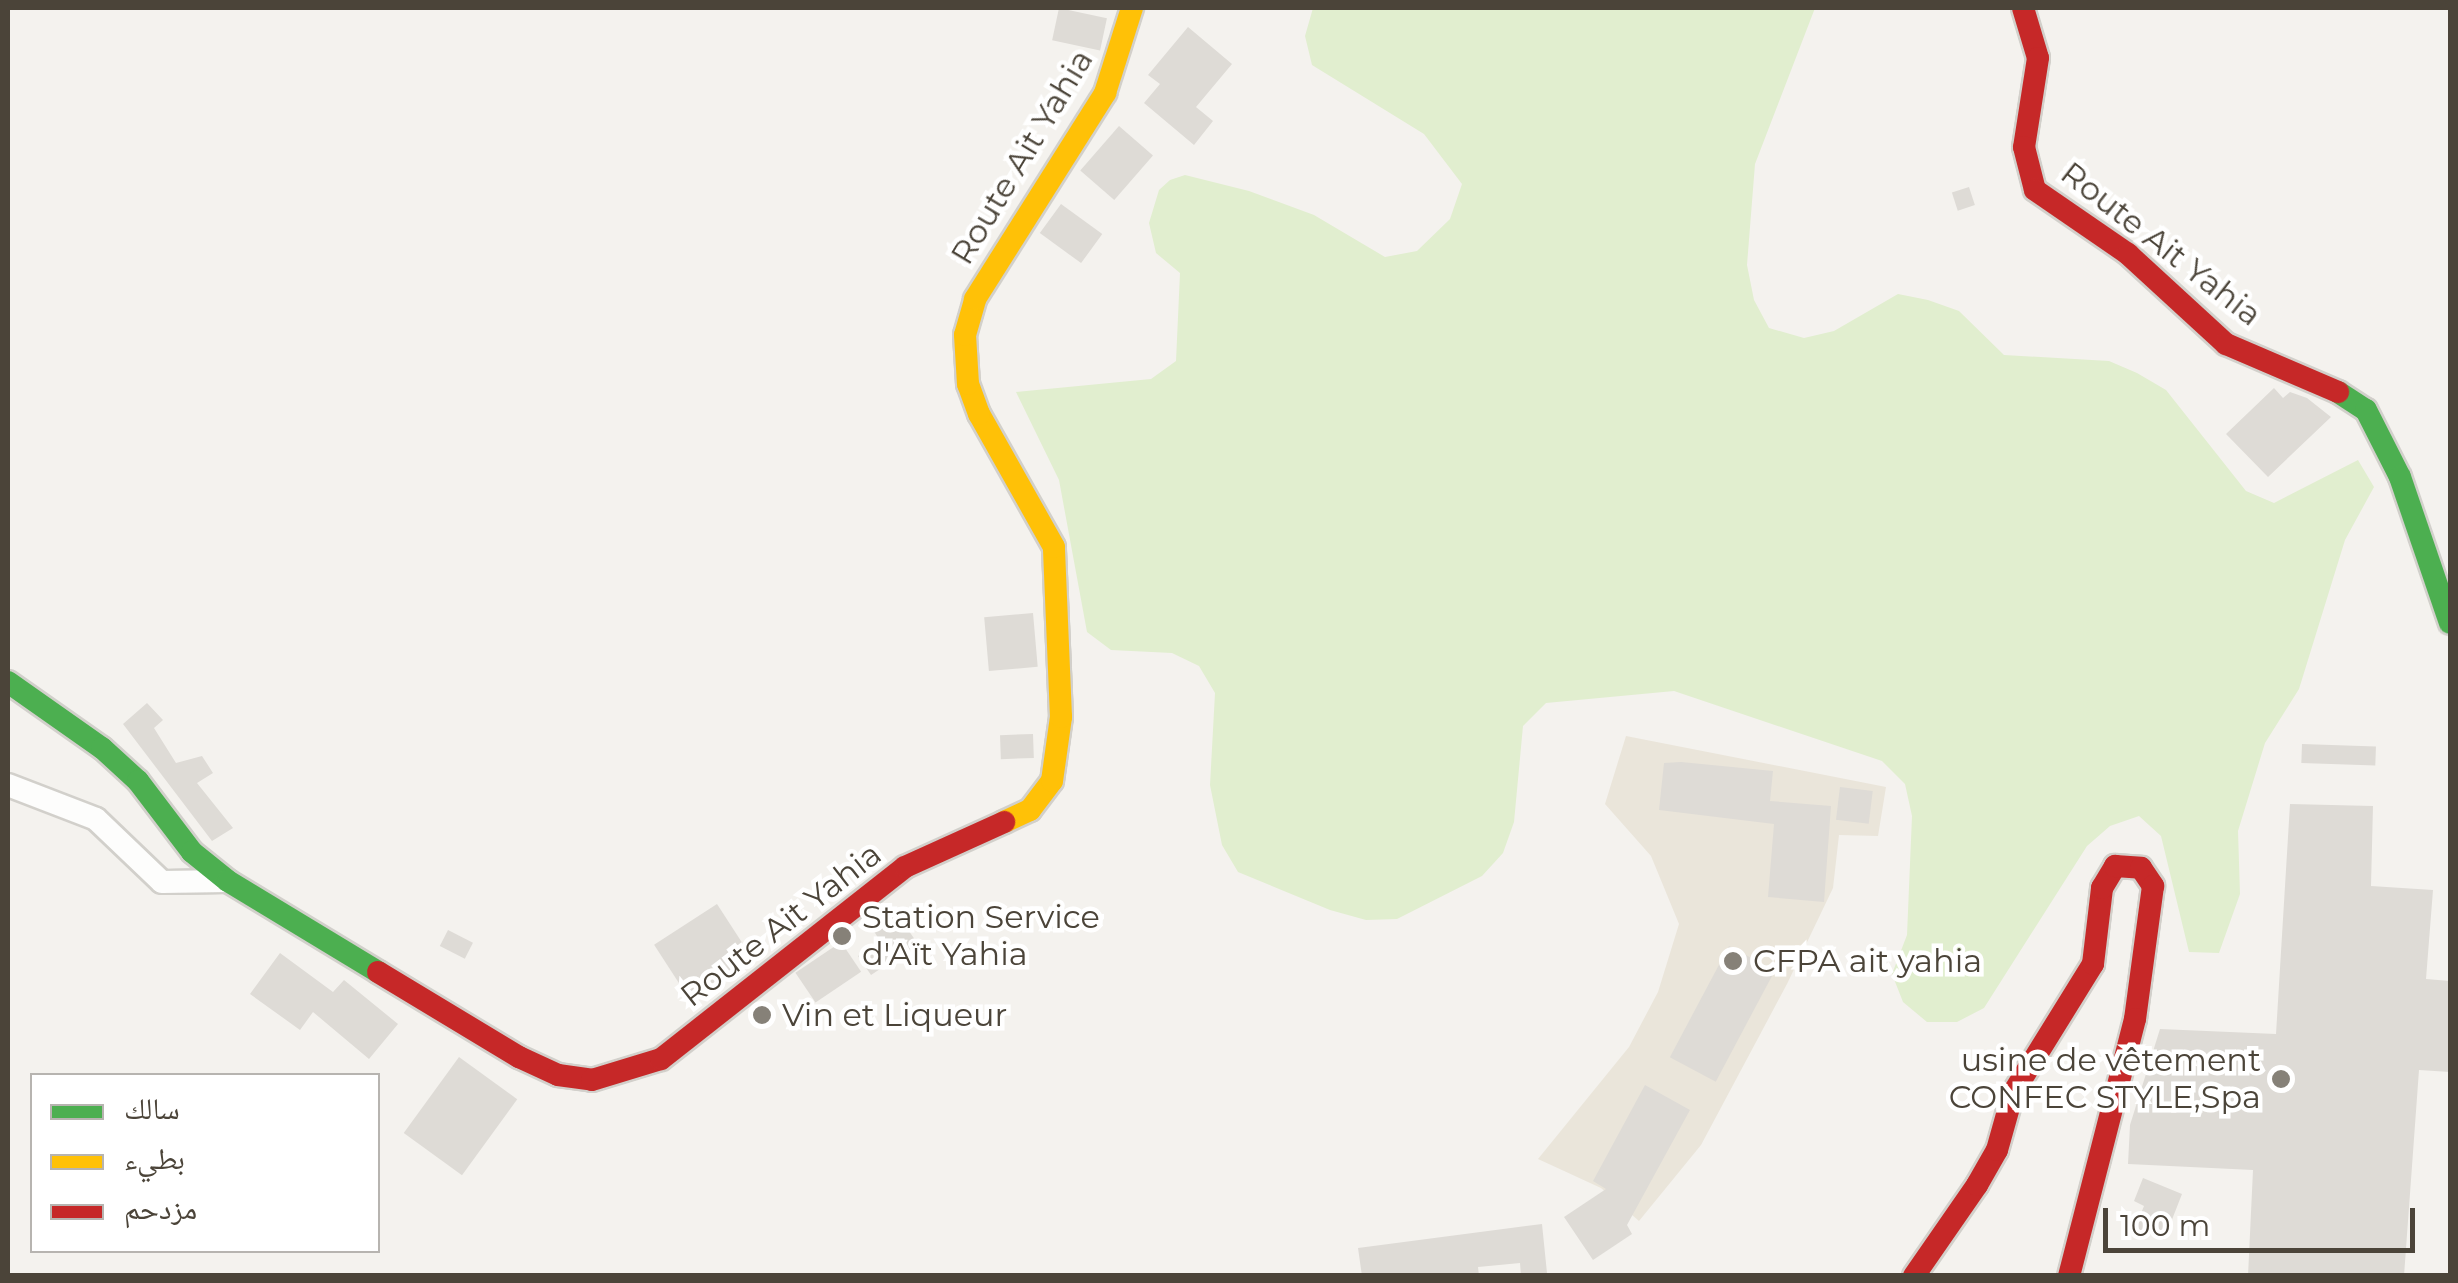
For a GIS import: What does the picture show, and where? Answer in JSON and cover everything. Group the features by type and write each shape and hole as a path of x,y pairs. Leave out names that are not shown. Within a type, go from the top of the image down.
{"main road":[{"name":"Route Ait Yahia","path":"8,682 138,781 192,852 228,881 519,1057 558,1075 592,1080 661,1059 905,867 1030,810 1052,780 1060,749 1058,573 1038,515 979,414 968,384 965,335 975,299 1106,93 1132,8"},
{"name":"Route Ait Yahia","path":"2024,8 2038,58 2024,148 2036,190 2128,254 2226,344 2266,364 2312,376 2366,410 2400,476 2450,623"},
{"path":"1914,1276 1978,1185 1997,1150 2013,1094 2093,964 2102,888 2115,866 2141,868 2153,886 2134,1019 2070,1276"}],"street":[{"path":"8,785 96,819 162,882 228,881"}],"shaded area":[{"name":"CFPA ait yahia","path":"1626,736 1886,787 1878,836 1839,835 1833,888 1787,984 1701,1145 1639,1221 1601,1188 1538,1159 1629,1047 1658,992 1679,924 1651,856 1605,804"}],"green space":[{"path":"1313,8 1815,8 1755,164 1747,265 1754,300 1769,328 1804,338 1834,331 1898,294 1928,300 1959,311 2004,355 2109,361 2166,390 2246,491 2274,503 2358,460 2374,487 2345,540 2299,689 2265,743 2238,831 2240,894 2219,953 2189,952 2161,836 2139,816 2110,826 2087,846 1984,1008 1957,1022 1927,1022 1903,1002 1892,974 1907,935 1912,816 1905,784 1882,761 1674,691 1546,703 1523,726 1514,822 1503,853 1482,876 1397,919 1366,920 1330,910 1238,872 1222,845 1210,785 1215,693 1199,666 1172,653 1111,650 1087,632 1059,480 1016,392 1151,379 1176,361 1180,273 1156,253 1149,223 1159,190 1170,180 1185,175 1249,191 1314,215 1385,257 1417,251 1450,219 1462,184 1424,134 1312,65 1305,36"}],"building":[{"path":"1059,8 1107,18 1100,50 1052,40"},
{"path":"1188,27 1232,64 1196,107 1213,121 1194,145 1144,103 1160,84 1148,75"},
{"path":"1119,126 1153,156 1114,200 1080,171"},
{"path":"1969,187 1975,205 1958,211 1952,193"},
{"path":"1061,204 1102,234 1081,263 1040,233"},
{"path":"2274,388 2283,398 2290,392 2307,398 2331,417 2268,477 2226,434"},
{"path":"1033,613 1038,667 989,671 984,617"},
{"path":"147,703 163,720 154,728 176,763 202,756 213,773 197,783 233,828 212,841 123,724"},
{"path":"1033,734 1034,758 1001,759 1000,735"},
{"path":"2302,744 2376,747 2375,766 2301,763"},
{"path":"1664,763 1773,771 1770,801 1831,806 1824,902 1768,897 1774,824 1659,810"},
{"path":"1840,787 1873,791 1869,824 1836,820"},
{"name":"usine de vêtement CONFEC STYLE,Spa","path":"2290,804 2373,806 2371,886 2433,890 2426,979 2450,981 2450,1072 2419,1070 2404,1276 2248,1276 2253,1170 2128,1164 2130,1125 2160,1029 2276,1034"},
{"path":"717,904 752,958 689,999 654,945"},
{"path":"890,904 918,944 871,975 858,956 880,941 867,920"},
{"path":"448,930 473,943 465,959 440,946"},
{"path":"841,942 861,972 816,1003 795,973"},
{"path":"1729,946 1775,970 1716,1082 1670,1057"},
{"path":"280,953 333,992 344,980 398,1024 369,1059 313,1012 300,1030 250,994"},
{"path":"459,1057 517,1099 462,1175 404,1133"},
{"path":"1645,1085 1690,1110 1627,1225 1632,1234 1593,1260 1564,1217 1606,1189 1593,1181"},
{"path":"2143,1178 2182,1194 2164,1240 2135,1228 2144,1206 2134,1201"},
{"path":"1542,1224 1547,1273 1521,1276 1520,1263 1478,1267 1479,1276 1362,1276 1358,1248"}],"traffic: fast":[{"path":"2338,392 2366,410 2400,477 2450,623"},
{"path":"8,682 102,748 138,781 192,852 228,881 378,972"}],"traffic: slow":[{"path":"1004,822 1030,810 1052,781 1061,717 1054,547 979,414 968,384 965,335 975,299 1105,93 1132,8"}],"traffic: jam":[{"path":"2023,8 2038,58 2024,147 2035,190 2128,254 2226,344 2338,392"},
{"path":"378,972 519,1057 558,1075 592,1080 661,1059 905,867 1004,822"},
{"path":"1914,1276 1977,1185 1997,1150 2013,1093 2093,964 2102,888 2115,866 2141,868 2153,886 2135,1019 2069,1276"}],"place":[{"name":"Station Service d'Aït Yahia","path":"842,936"},
{"name":"CFPA ait yahia","path":"1733,961"},
{"name":"Vin et Liqueur","path":"762,1015"},
{"name":"usine de vêtement CONFEC STYLE,Spa","path":"2281,1079"}]}
